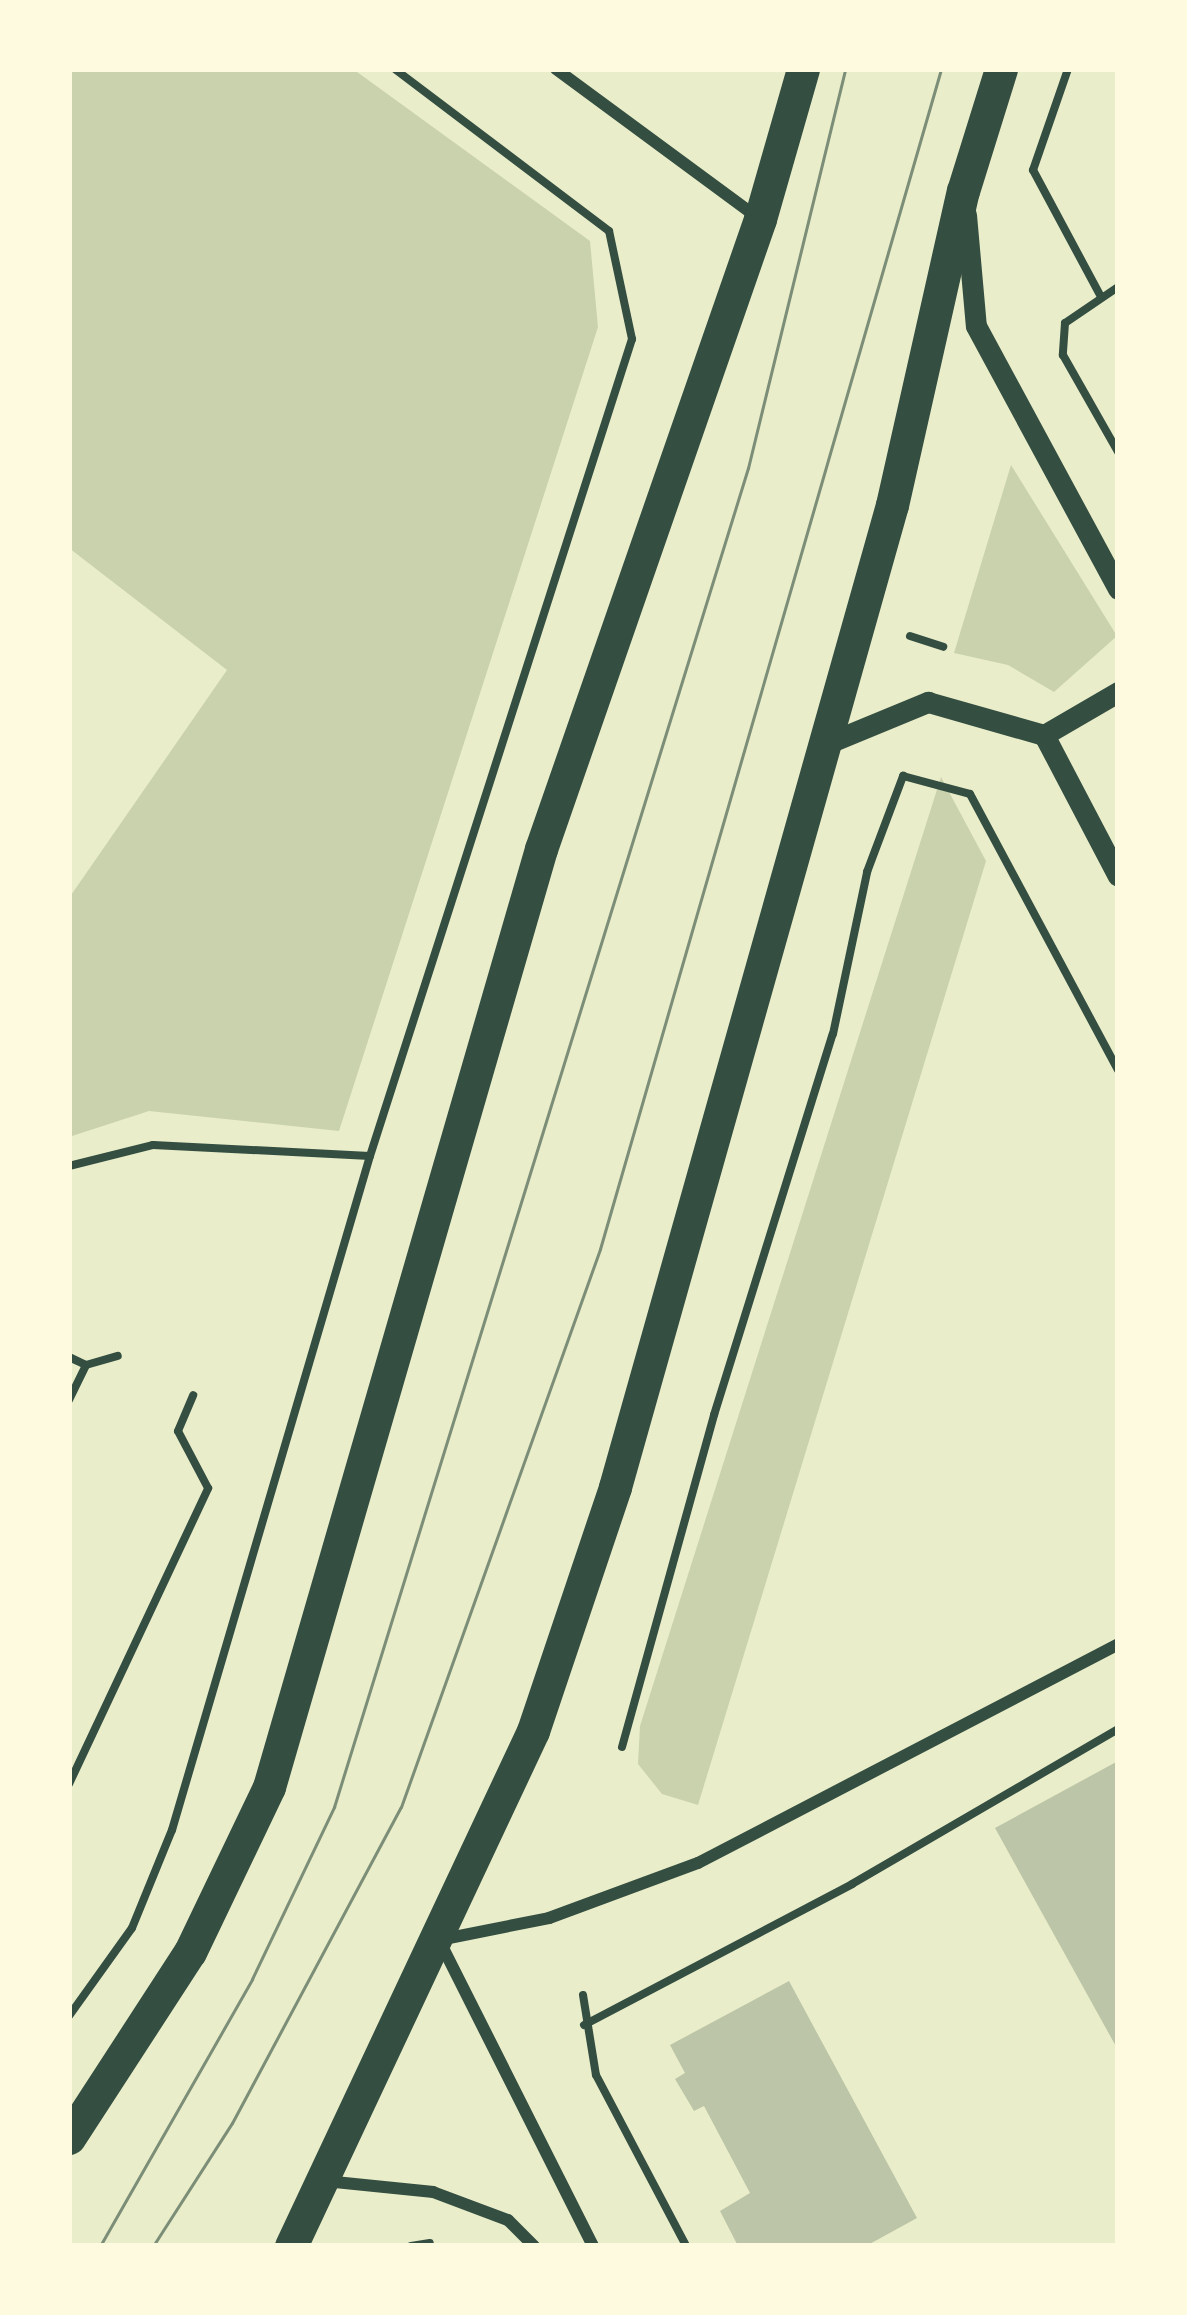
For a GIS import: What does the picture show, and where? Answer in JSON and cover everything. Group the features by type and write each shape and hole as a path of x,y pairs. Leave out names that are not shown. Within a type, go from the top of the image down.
{"highway":[{"path":"69,2138 190,1952 268,1787 541,849 760,220 803,69"},
{"path":"291,2246 439,1940 533,1731 615,1487 818,747 892,505 963,191 1001,69"}],"street":[{"path":"556,69 760,220"},
{"path":"963,191 976,326 1118,589"},
{"path":"1044,736 1118,692"},
{"path":"818,747 928,702 1044,736 1118,876"},
{"path":"592,2246 439,1940 549,1918 698,1863 1118,1644"},
{"path":"325,2181 433,2192 508,2220 534,2246"}],"path":[{"path":"69,2016 132,1928 172,1830 370,1156 632,339 609,231 395,69"},
{"path":"1068,69 1034,170 1100,295"},
{"path":"1118,286 1065,322 1063,355 1118,452"},
{"path":"622,1747 714,1415 833,1034 867,872 902,776 970,794 1118,1070"},
{"path":"69,1166 153,1145 370,1156"},
{"path":"69,1357 86,1365 118,1356"},
{"path":"69,1400 86,1365"},
{"path":"69,1784 208,1488 178,1431 193,1395"},
{"path":"584,2025 852,1884 1118,1729"},
{"path":"583,1995 584,2025 596,2074 686,2246"},
{"path":"412,2246 439,2245"}],"green space":[{"path":"69,69 353,69 590,241 598,327 339,1131 149,1111 69,1137 69,898 227,670 69,548"},
{"path":"1011,465 1117,636 1054,692 1008,665 954,653"},
{"path":"941,777 986,861 698,1805 662,1794 638,1764 640,1726"}],"building":[{"path":"1118,1761 1118,2050 995,1828"},
{"path":"789,1981 917,2218 866,2246 738,2246 720,2211 750,2193 704,2106 694,2111 675,2079 685,2073 670,2045"}],"tram line":[{"path":"100,2246 252,1979 334,1807 748,468 845,69"},
{"path":"153,2246 232,2123 401,1807 600,1249 941,69"}]}
